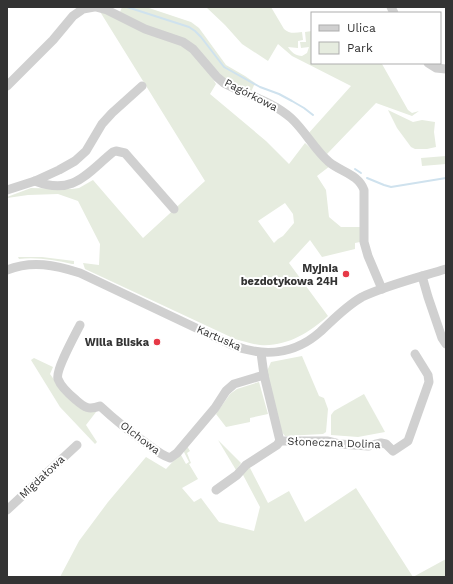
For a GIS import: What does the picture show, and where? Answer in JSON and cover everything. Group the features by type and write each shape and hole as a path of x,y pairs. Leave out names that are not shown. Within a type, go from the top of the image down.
{"street":[{"name":"Pagórkowa","path":"7,86 53,40 73,16 83,10 95,7 107,10 145,29 183,42 193,49 224,83 276,107 290,117 303,130 316,148 331,164 354,177 362,186 364,190 364,242 368,256 382,289"},
{"path":"430,64 436,68 446,68"},
{"path":"7,190 35,181 75,161 86,151 102,124 142,86"},
{"path":"35,181 49,185 70,185 78,181 113,152 125,153 174,209"},
{"name":"Kartuska","path":"7,270 24,265 37,264 54,266 80,273 232,345 261,353 280,352 300,346 318,334 355,301 382,289 446,269"},
{"path":"422,276 442,338 446,344"},
{"name":"Olchowa","path":"80,325 59,368 57,378 59,381 83,406 91,408 100,406 140,439 163,456 170,458 215,408 226,391 234,384 264,375"},
{"name":"Słoneczna Dolina","path":"261,353 264,375 280,442"},
{"name":"Słoneczna Dolina","path":"216,490 237,475 246,465 280,442 328,441 340,444 368,446 381,443 386,444 393,452 408,441 429,382 428,375 415,354"},
{"name":"Migdałowa","path":"7,510 77,445"}],"green space":[{"path":"122,7 146,7 191,22 199,28 226,65 255,83 251,92 227,81 194,46 139,24 120,12"},
{"path":"206,7 271,7 286,31 292,33 302,32 303,40 298,41 298,48 288,47 291,51 302,56 307,53 309,47 301,48 300,42 306,42 305,32 311,31 311,64 382,64 408,110 412,113 419,111 412,116 376,103 327,154 307,135 351,86 292,56 278,44 268,61 242,44"},
{"path":"99,10 189,50 209,73 216,84 210,94 266,141 289,164 305,143 330,166 317,176 326,190 329,217 341,227 360,227 360,242 355,243 355,249 322,257 310,240 289,263 328,316 297,338 279,344 260,345 235,339 85,269 83,263 99,265 100,244 78,201 58,194 28,195 7,198 31,188 79,188 93,180 143,238 205,181","holes":["285,203 293,214 294,223 283,236 274,243 258,221"]},
{"path":"388,110 413,122 422,120 435,122 434,132 436,147 415,149 411,147 397,128"},
{"path":"446,156 446,164 422,166 421,158"},
{"path":"18,257 42,257 74,261 74,264 46,259 19,259"},
{"path":"302,356 319,396 324,398 328,409 326,432 323,434 285,436 281,431 267,371 271,362"},
{"path":"34,358 53,367 50,374 65,395 88,412 96,412 86,425 97,442 95,444 60,407 31,360"},
{"path":"259,382 268,414 250,418 250,422 226,427 216,414 230,394 237,389"},
{"path":"364,394 385,432 358,437 331,435 331,415 334,411"},
{"path":"218,440 241,463 236,470"},
{"path":"187,446 190,451 187,453 191,463 189,464 198,479 182,488 194,502 201,498 219,522 254,531 260,507 242,473 249,466 268,503 289,491 305,522 356,488 413,577 60,577 79,541 108,502 146,457 166,469 180,454 186,464 189,462 183,450"},
{"path":"446,559 446,577 413,577"}],"waterway":[{"path":"127,7 189,27 201,37 224,67 260,87 279,94 292,101 313,115"},
{"path":"355,169 361,173"},
{"path":"367,178 391,187 446,178"}],"place":[{"name":"Myjnia bezdotykowa 24H","path":"346,274"},
{"name":"Willa Bliska","path":"157,342"}]}
